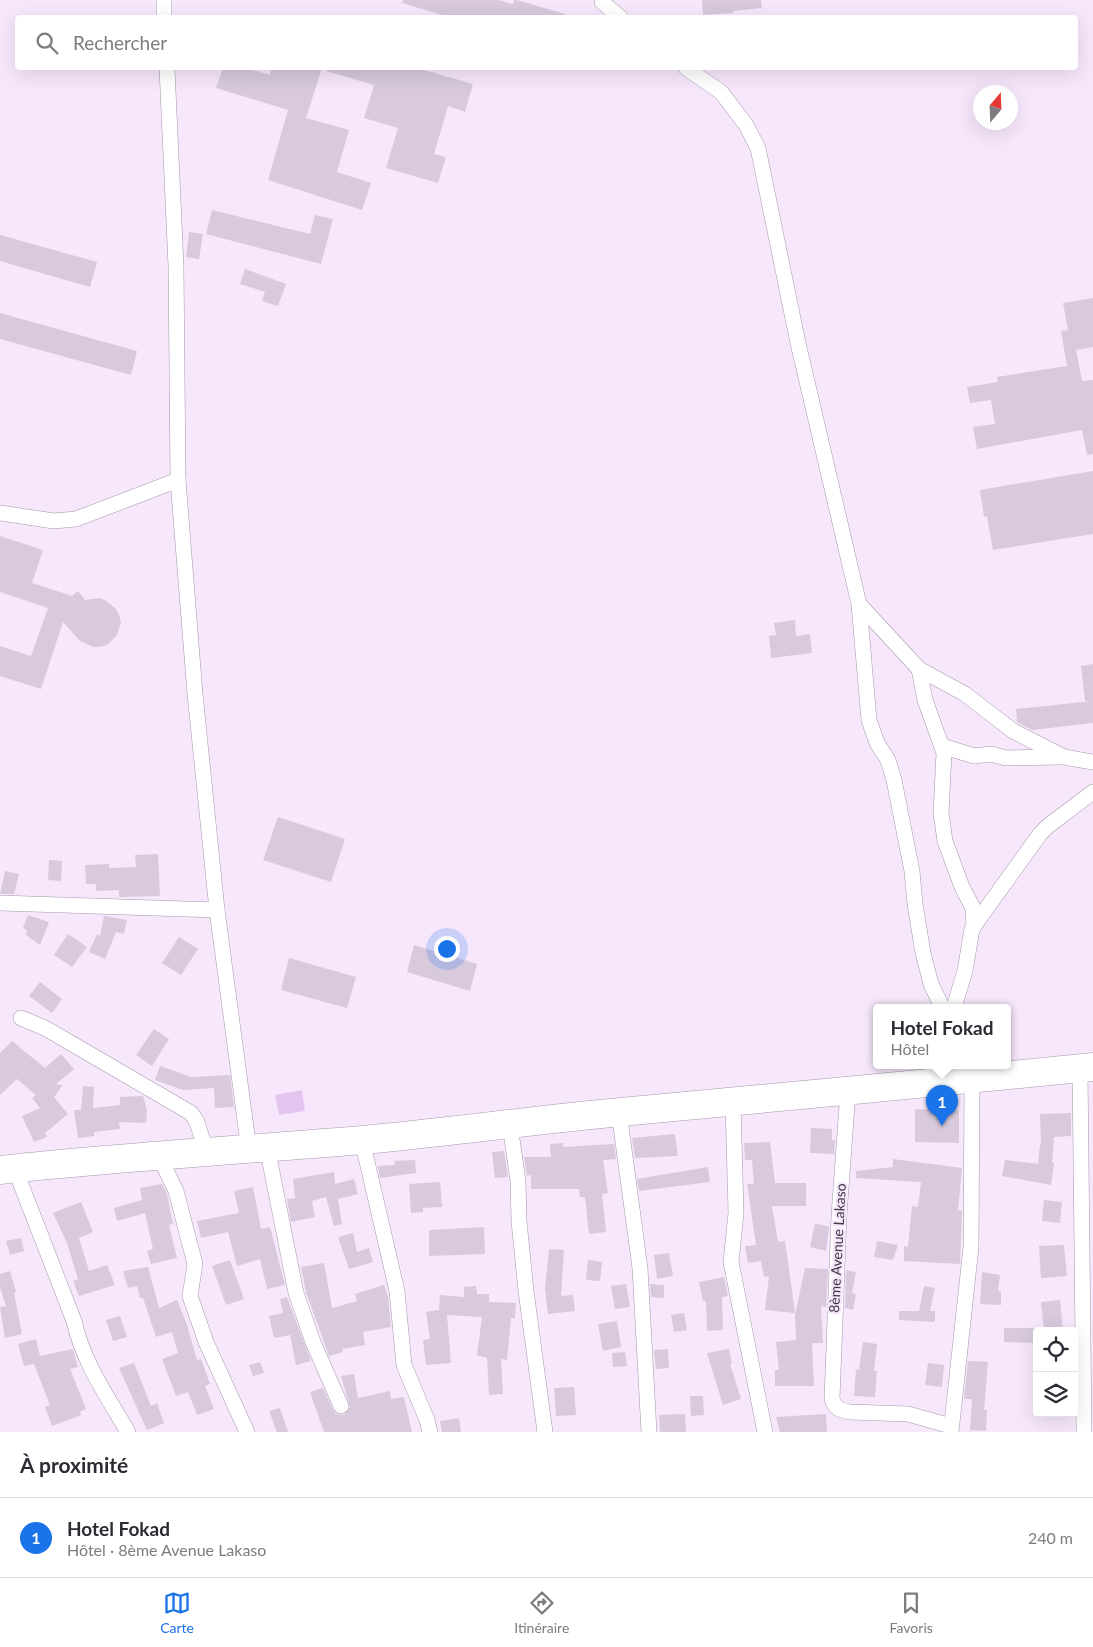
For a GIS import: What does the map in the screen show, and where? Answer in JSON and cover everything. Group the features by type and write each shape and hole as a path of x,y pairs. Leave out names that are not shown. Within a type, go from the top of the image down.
{"highway":[{"path":"7,1169 206,1151 258,1149 362,1140 619,1112 848,1091 962,1075 1086,1068"}],"street":[{"path":"164,0 164,15"},
{"path":"602,2 617,15"},
{"path":"167,70 176,266 178,480 195,694 217,910 258,1149 296,1293 313,1342 341,1406"},
{"path":"689,70 720,92 746,124 758,148 798,343 859,604 869,720 877,743 888,760 894,780 912,872 915,904 924,953 931,984 941,1004"},
{"path":"0,513 54,521 76,518 178,480"},
{"path":"859,604 919,669 965,694 1013,731 1064,757"},
{"path":"919,669 925,700 944,752 941,813 944,841 962,887 973,908 974,926 955,1004"},
{"path":"942,746 974,756 991,754 1006,758 1064,757 1093,762"},
{"path":"974,926 1040,834 1093,792"},
{"path":"0,903 217,910"},
{"path":"21,1018 45,1028 190,1113 197,1122 206,1151"},
{"path":"1084,1432 1086,1068"},
{"path":"951,1429 971,1247 962,1075"},
{"name":"8ème Avenue Lakaso","path":"848,1091 834,1309 832,1399 834,1406 840,1410 850,1412 908,1414 951,1429"},
{"path":"732,1102 736,1213 731,1262 765,1432"},
{"path":"619,1112 640,1268 650,1432"},
{"path":"510,1125 518,1181 519,1221 526,1291 545,1432"},
{"path":"362,1140 397,1290 404,1365 427,1420 430,1432"},
{"path":"160,1156 176,1191 194,1264 190,1296 206,1342 247,1432"},
{"path":"7,1169 74,1321 79,1343 89,1366 128,1432"}],"shaded area":[{"path":"302,1090 305,1111 279,1115 275,1095"}],"building":[{"path":"403,0 498,0 513,4 514,0 517,0 565,15 442,15 402,3"},
{"path":"702,0 761,0 762,8 733,11 733,13 703,15"},
{"path":"222,70 253,70 270,75 271,70 321,70 306,118 349,130 337,172 371,183 362,210 268,180 288,110 216,88"},
{"path":"424,70 473,84 465,112 448,106 434,154 446,157 438,183 386,168 398,128 364,118 374,85 326,71"},
{"path":"212,210 310,234 315,215 333,219 321,264 206,234"},
{"path":"189,232 203,234 199,259 186,257"},
{"path":"0,235 97,262 90,287 0,261"},
{"path":"245,269 286,284 278,306 262,301 265,292 240,284"},
{"path":"1093,298 1093,347 1076,350 1082,381 1093,380 1093,454 1087,455 1082,430 977,449 973,427 995,424 991,400 970,403 967,387 998,382 997,377 1067,366 1061,331 1068,330 1063,303"},
{"path":"0,313 137,351 131,375 0,339"},
{"path":"1093,471 1093,534 993,550 987,516 984,517 980,490"},
{"path":"0,536 43,550 32,583 72,596 78,591 85,600 99,598 105,600 116,609 121,622 117,635 107,645 93,647 80,641 63,622 41,689 0,676 0,646 31,656 48,608 0,592"},
{"path":"795,620 796,636 810,634 812,653 771,658 769,636 776,635 774,623"},
{"path":"1093,664 1093,701 1085,701 1081,666"},
{"path":"1093,701 1093,723 1032,730 1017,722 1016,709"},
{"path":"278,817 345,839 331,882 263,860"},
{"path":"158,854 160,896 119,897 119,890 96,891 96,884 86,884 85,865 109,864 109,868 136,867 135,855"},
{"path":"49,860 62,861 61,881 48,880"},
{"path":"5,871 19,874 14,894 0,894"},
{"path":"28,915 49,922 40,945 26,935 27,930 23,928"},
{"path":"104,916 127,920 124,934 116,932 105,959 89,952 97,934 100,936"},
{"path":"68,934 87,947 72,967 54,955"},
{"path":"179,937 198,949 181,975 162,963"},
{"path":"414,945 477,964 470,991 407,972"},
{"path":"289,958 356,977 347,1008 281,990"},
{"path":"40,982 62,999 52,1013 29,996"},
{"path":"154,1029 169,1039 152,1066 136,1055"},
{"path":"12,1041 45,1068 61,1054 74,1069 56,1084 63,1085 54,1097 68,1114 45,1133 47,1137 34,1142 22,1116 40,1108 32,1098 36,1095 17,1079 0,1095 0,1053"},
{"path":"160,1066 191,1077 230,1075 234,1107 215,1108 214,1088 183,1090 155,1080"},
{"path":"83,1086 94,1087 93,1108 120,1105 120,1097 143,1096 147,1110 146,1123 119,1122 120,1129 94,1132 94,1136 78,1138 74,1110 81,1110"},
{"path":"915,1109 959,1110 959,1143 915,1142"},
{"path":"1071,1113 1071,1136 1054,1137 1052,1162 1054,1163 1051,1185 1002,1176 1005,1160 1038,1164 1041,1144 1040,1114"},
{"path":"811,1128 832,1129 832,1140 835,1141 834,1154 810,1153"},
{"path":"675,1134 678,1156 635,1158 632,1138"},
{"path":"770,1142 775,1183 806,1183 806,1206 772,1206 778,1242 785,1241 795,1313 765,1310 769,1276 764,1277 761,1261 748,1263 745,1246 756,1245 747,1184 754,1184 752,1160 745,1160 744,1143"},
{"path":"563,1143 563,1147 614,1144 616,1159 603,1160 608,1193 602,1194 606,1232 589,1234 585,1197 580,1197 579,1189 531,1189 531,1175 527,1176 524,1157 551,1157 550,1144"},
{"path":"504,1151 508,1177 495,1178 492,1152"},
{"path":"893,1159 962,1168 958,1210 962,1211 960,1264 904,1261 904,1246 908,1247 912,1206 918,1207 921,1182 856,1178 856,1171 893,1167"},
{"path":"415,1160 416,1173 380,1178 378,1166 395,1165 394,1161"},
{"path":"708,1167 710,1182 639,1191 637,1179"},
{"path":"334,1172 335,1184 354,1179 358,1194 338,1199 342,1224 334,1226 326,1197 312,1201 315,1217 291,1222 287,1199 295,1198 293,1179"},
{"path":"440,1182 442,1207 423,1208 423,1212 411,1213 409,1184"},
{"path":"162,1184 167,1194 173,1224 169,1225 177,1258 151,1264 147,1251 153,1249 145,1213 117,1221 114,1208 142,1200 140,1188"},
{"path":"253,1187 261,1229 270,1227 285,1285 267,1289 260,1259 237,1266 228,1232 201,1238 197,1221 239,1213 234,1191"},
{"path":"1044,1200 1062,1202 1060,1223 1042,1221"},
{"path":"81,1202 93,1232 79,1238 89,1271 107,1265 115,1285 79,1296 73,1281 78,1279 67,1243 53,1213"},
{"path":"815,1223 829,1227 826,1251 810,1247"},
{"path":"484,1227 485,1254 429,1256 429,1230"},
{"path":"353,1233 357,1252 369,1248 373,1262 349,1269 338,1237"},
{"path":"21,1238 24,1251 10,1255 6,1241"},
{"path":"877,1241 898,1245 893,1260 874,1257"},
{"path":"1064,1245 1067,1276 1041,1278 1039,1246"},
{"path":"549,1249 564,1250 561,1296 573,1295 575,1311 548,1314 545,1289"},
{"path":"669,1253 673,1276 657,1279 654,1255"},
{"path":"230,1260 244,1299 226,1305 212,1266"},
{"path":"588,1260 602,1262 600,1281 586,1280"},
{"path":"324,1263 332,1308 357,1301 355,1294 384,1285 388,1296 391,1327 363,1332 365,1345 342,1349 343,1352 329,1356 306,1292 301,1267"},
{"path":"148,1267 159,1308 177,1300 187,1325 197,1360 201,1359 210,1384 205,1386 214,1409 197,1415 188,1392 176,1396 162,1359 178,1353 172,1332 156,1337 137,1286 128,1288 123,1271"},
{"path":"805,1268 828,1269 826,1307 821,1306 823,1343 812,1343 814,1386 775,1386 775,1370 779,1370 776,1342 796,1340 795,1315"},
{"path":"846,1270 856,1272 852,1293 856,1294 853,1310 845,1308"},
{"path":"10,1271 16,1292 14,1293 22,1334 5,1338 0,1307 6,1306 0,1287 0,1274"},
{"path":"982,1272 1000,1275 998,1291 1001,1291 1001,1305 980,1304"},
{"path":"724,1277 728,1296 722,1297 723,1330 707,1331 706,1301 703,1301 699,1282"},
{"path":"626,1284 630,1307 615,1309 611,1286"},
{"path":"650,1284 664,1285 664,1298 651,1297"},
{"path":"476,1286 477,1294 489,1294 489,1302 516,1303 515,1318 511,1318 507,1360 501,1359 503,1394 489,1395 487,1358 477,1355 482,1317 447,1315 451,1363 426,1365 423,1340 430,1339 426,1312 439,1310 440,1295 464,1297 464,1287"},
{"path":"924,1286 935,1288 930,1311 935,1311 935,1322 899,1320 899,1311 919,1311"},
{"path":"287,1297 311,1361 296,1365 290,1335 274,1338 269,1316 283,1313 280,1299"},
{"path":"1060,1300 1063,1327 1044,1327 1041,1302"},
{"path":"684,1313 687,1330 674,1332 671,1315"},
{"path":"120,1316 127,1337 113,1341 106,1320"},
{"path":"617,1321 621,1347 603,1351 598,1324"},
{"path":"1004,1328 1033,1328 1033,1343 1004,1342"},
{"path":"36,1339 40,1356 73,1349 78,1367 70,1369 86,1409 80,1412 81,1415 52,1426 45,1407 50,1405 34,1364 24,1366 18,1344"},
{"path":"863,1342 877,1344 874,1371 877,1371 875,1397 854,1396 856,1369 859,1370"},
{"path":"668,1349 669,1368 656,1369 654,1350"},
{"path":"729,1349 732,1364 730,1364 741,1399 723,1405 707,1353"},
{"path":"625,1352 627,1366 613,1367 612,1353"},
{"path":"968,1361 988,1362 984,1410 987,1410 986,1431 970,1430 972,1399 964,1399"},
{"path":"260,1362 264,1373 253,1376 249,1365"},
{"path":"134,1363 151,1406 157,1403 164,1423 147,1430 119,1368"},
{"path":"928,1363 944,1365 942,1387 925,1385"},
{"path":"354,1374 358,1398 390,1391 391,1399 404,1397 412,1432 324,1432 310,1392 323,1388 336,1414 344,1415 350,1407 341,1376"},
{"path":"574,1387 576,1415 556,1416 554,1388"},
{"path":"690,1396 703,1396 704,1415 691,1416"},
{"path":"280,1408 288,1432 277,1432 269,1411"},
{"path":"685,1414 686,1432 660,1432 659,1415"},
{"path":"826,1414 827,1432 780,1432 776,1417"},
{"path":"459,1418 461,1432 442,1432 440,1421"}],"place":[{"name":"Hotel Fokad","path":"942,1126"}]}
